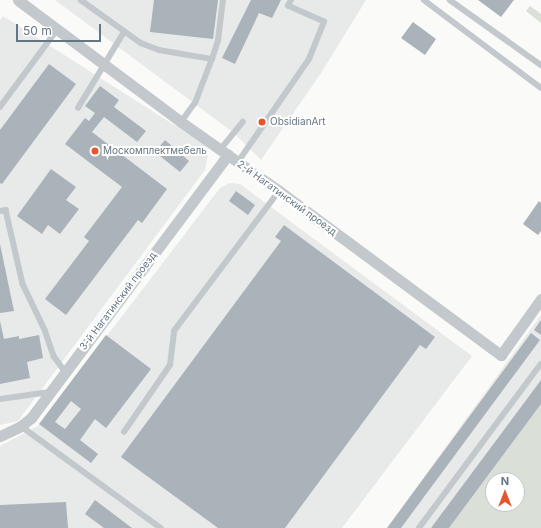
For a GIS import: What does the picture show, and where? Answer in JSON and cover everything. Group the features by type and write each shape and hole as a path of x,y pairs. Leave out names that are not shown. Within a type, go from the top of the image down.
{"street":[{"name":"2-й Нагатинский проезд","path":"18,0 181,122 279,191 501,355 541,300"},
{"name":"3-й Нагатинский проезд","path":"0,436 22,426 31,418 224,152"}],"lane":[{"path":"81,0 141,43 159,50 212,59"},
{"path":"181,122 195,103 212,59 218,40 223,0"},
{"path":"238,162 309,59 324,22 288,6 291,0"},
{"path":"424,0 541,88"},
{"path":"450,0 541,65"},
{"path":"0,107 57,30"},
{"path":"78,108 103,64 124,32"},
{"path":"224,152 243,122"},
{"path":"124,432 170,365 174,331 279,191"},
{"path":"0,211 6,210 23,284 45,330 54,356 65,371"},
{"path":"419,528 541,364"},
{"path":"0,399 51,392"},
{"path":"22,426 161,528"}],"shaded area":[{"path":"55,0 366,0 321,73 261,160 234,133"},
{"path":"530,6 541,14 541,23 526,11"},
{"path":"3,16 204,144 208,155 205,170 18,421 0,425 0,20"},
{"path":"230,183 240,184 472,356 342,528 0,528 0,446 38,426 220,188"},
{"path":"541,315 541,404 491,472 485,472 485,479 449,528 387,528"},
{"path":"541,404 541,528 449,528 485,479 485,512 525,512 525,472 491,472"}],"building":[{"path":"154,0 218,0 213,39 150,32"},
{"path":"251,0 281,0 272,18 259,13 235,64 222,58"},
{"path":"478,0 514,0 501,17"},
{"path":"413,22 436,39 425,55 401,38"},
{"path":"49,64 76,84 2,184 0,183 0,130"},
{"path":"100,86 119,100 114,107 146,131 137,142 104,117 92,132 167,189 142,223 138,220 66,315 45,299 89,241 84,237 122,187 65,144 85,118 89,121 95,113 85,106"},
{"path":"165,140 189,161 180,172 155,152"},
{"path":"51,169 76,187 66,200 79,209 60,234 48,225 42,234 17,216"},
{"path":"236,191 255,205 248,215 229,201"},
{"path":"539,201 541,203 541,231 538,235 523,224"},
{"path":"284,225 435,337 426,349 420,345 285,528 218,528 121,457 281,241 275,237"},
{"path":"0,244 14,311 0,313"},
{"path":"541,320 541,335 534,330"},
{"path":"0,321 4,339 19,336 19,339 39,335 43,358 27,362 30,378 0,384"},
{"path":"531,333 540,340 401,528 387,528"},
{"path":"106,335 151,369 106,428 95,419 80,440 98,454 91,463 39,424","holes":["71,401 81,409 65,429 55,422"]},
{"path":"541,380 541,404 491,472 485,472 485,479 449,528 431,528"},
{"path":"95,500 132,528 104,528 85,514"},
{"path":"66,502 68,528 0,528 0,505"}],"place":[{"name":"ObsidianArt","path":"262,122"},
{"name":"Москомплектмебель","path":"95,151"}]}
